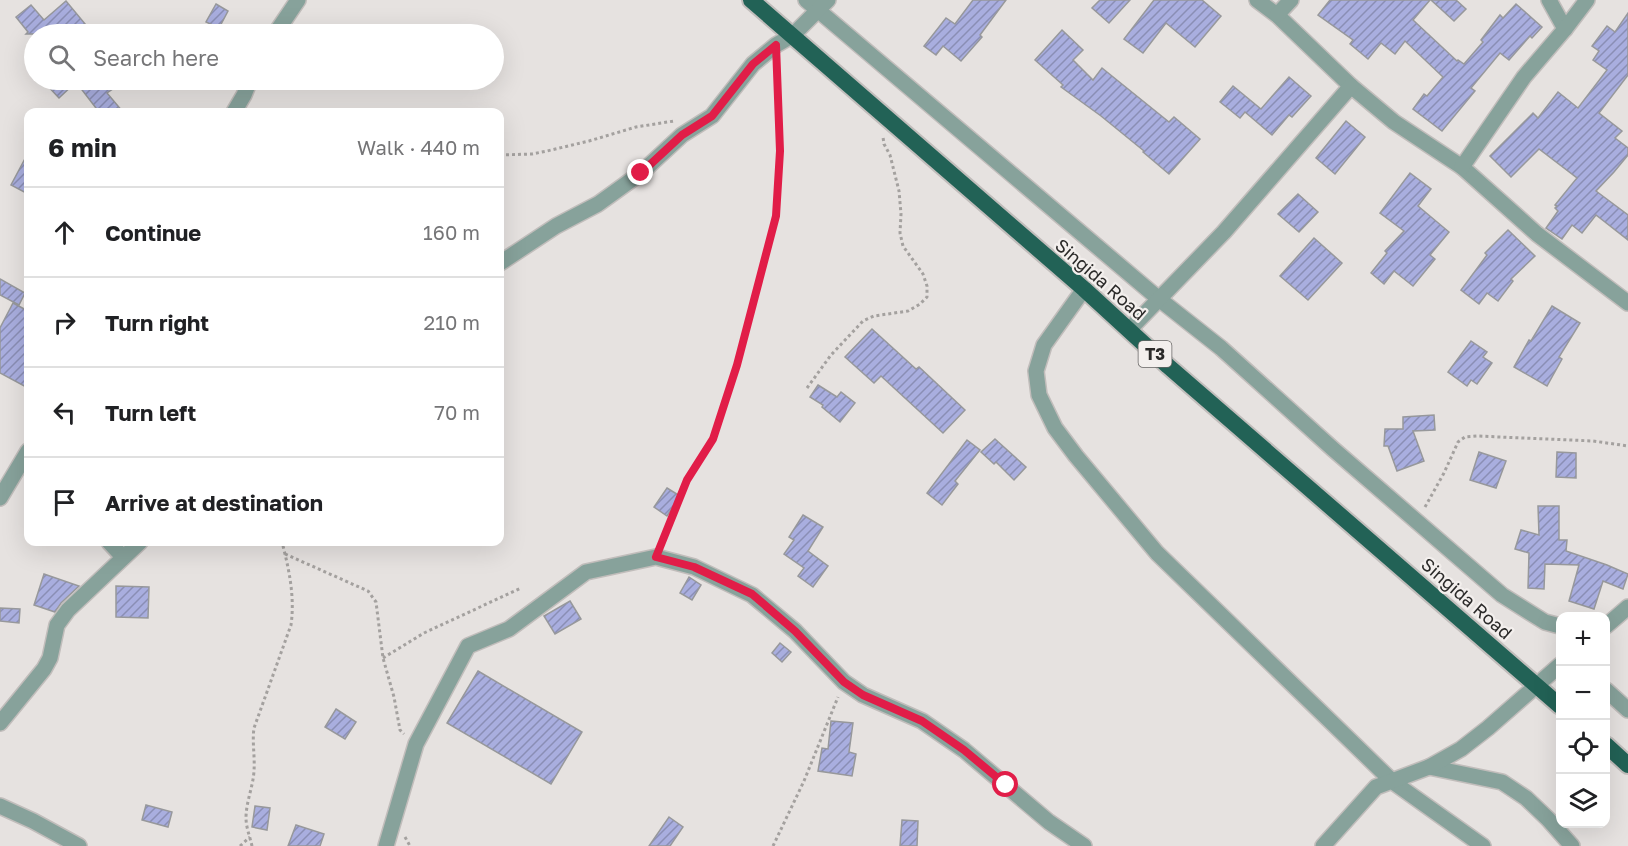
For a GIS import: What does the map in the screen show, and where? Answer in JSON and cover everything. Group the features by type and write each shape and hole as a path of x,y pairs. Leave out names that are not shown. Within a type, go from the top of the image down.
{"highway":[{"name":"Singida Road","path":"751,0 1556,702"},
{"path":"1610,749 1628,765"}],"street":[{"path":"282,24 298,0"},
{"path":"1257,0 1277,15 1351,86 1400,126 1462,167 1537,234 1628,302"},
{"path":"1277,15 1291,0"},
{"path":"1549,0 1565,29"},
{"path":"1462,167 1524,77 1587,0"},
{"path":"504,260 556,226 598,204 656,160 682,135 712,116 753,64 776,45 793,35 817,3 1159,299 1221,348 1502,595 1545,622 1556,625"},
{"path":"1129,330 1224,232 1351,86"},
{"path":"236,108 246,90"},
{"path":"1084,289 1044,345 1036,371 1039,395 1055,428 1157,553 1393,782 1483,846"},
{"path":"0,498 24,458"},
{"path":"113,546 123,557"},
{"path":"0,723 44,669 50,658 57,626 68,610 135,546"},
{"path":"386,846 416,744 468,646 509,629 586,572 656,557 694,567 752,594 795,631 844,682 863,695 922,721 998,778 1048,822 1084,846"},
{"path":"1610,622 1628,607"},
{"path":"1323,846 1376,787 1429,766 1461,749 1559,666"},
{"path":"1610,694 1628,710"},
{"path":"1429,766 1502,782 1526,798 1572,846"},
{"path":"0,806 33,820 79,846"}],"path":[{"path":"656,557 687,480 713,439 737,365 776,216 780,151 776,45"},
{"path":"504,155 547,151 636,127 681,120 706,120"},
{"path":"807,388 831,355 863,321 874,316 908,311 927,297 927,286 923,274 903,246 900,233 899,192 882,133"},
{"path":"1416,521 1440,481 1458,442 1465,437 1593,441 1628,446"},
{"path":"252,846 246,816 253,779 252,739 291,625 293,611 292,589 283,546"},
{"path":"285,554 333,577 353,583 373,596 376,602 382,658 394,697 400,730 416,744"},
{"path":"382,658 424,633 521,588"},
{"path":"773,846 804,781 844,682"},
{"path":"240,846 250,837"}],"building":[{"path":"973,0 1006,0 980,35 982,37 961,61 943,46 936,55 924,46 946,18 955,24"},
{"path":"1100,0 1130,0 1109,23 1092,8"},
{"path":"1154,0 1202,0 1221,16 1195,47 1166,23 1143,53 1124,39"},
{"path":"1330,0 1430,0 1413,20 1457,61 1464,64 1483,42 1481,40 1500,15 1503,18 1516,4 1542,27 1532,38 1530,36 1509,60 1500,53 1471,88 1475,91 1442,131 1413,109 1424,94 1427,96 1443,77 1405,41 1395,54 1381,43 1368,59 1350,44 1353,40 1318,15"},
{"path":"1431,0 1456,0 1466,9 1454,21"},
{"path":"66,1 85,24 24,24 24,27 16,17 31,5 44,20"},
{"path":"216,4 228,11 221,24 206,22"},
{"path":"1628,13 1628,75 1599,113 1622,131 1615,138 1628,148 1628,155 1596,191 1628,215 1628,240 1596,215 1582,233 1572,225 1562,239 1546,228 1558,211 1555,205 1577,178 1539,149 1511,177 1490,156 1533,113 1538,118 1558,92 1578,108 1607,70 1593,60 1599,51 1592,46 1607,26 1615,32"},
{"path":"1062,30 1083,50 1073,60 1093,80 1102,68 1169,122 1174,117 1200,139 1169,174 1101,116 1061,87 1063,85 1035,60"},
{"path":"1289,77 1311,96 1292,117 1289,115 1272,135 1245,112 1240,118 1220,102 1233,86 1261,109"},
{"path":"51,90 68,90 59,98"},
{"path":"82,90 111,90 107,93 120,108 96,108"},
{"path":"1346,121 1365,137 1335,174 1316,158"},
{"path":"24,161 24,192 11,185"},
{"path":"1410,173 1431,189 1418,206 1449,232 1430,255 1435,259 1413,286 1394,271 1384,284 1371,273 1387,253 1385,251 1404,231 1380,213"},
{"path":"1298,194 1318,212 1299,232 1278,214"},
{"path":"1508,230 1535,256 1511,279 1513,281 1498,301 1487,293 1479,304 1461,290 1487,255 1485,253"},
{"path":"1314,238 1342,263 1308,300 1280,276"},
{"path":"0,279 24,292 19,305 0,295"},
{"path":"13,303 24,309 24,386 0,373 0,328"},
{"path":"1552,306 1580,323 1559,357 1562,359 1547,386 1514,367"},
{"path":"872,329 916,369 919,367 965,410 943,433 881,376 874,383 845,357"},
{"path":"1471,341 1487,352 1483,357 1492,363 1477,384 1471,380 1467,386 1448,372"},
{"path":"818,385 837,397 841,392 855,403 840,422 822,407 823,405 810,397"},
{"path":"1434,415 1435,430 1413,431 1424,461 1397,471 1388,446 1384,446 1385,429 1403,429 1403,417"},
{"path":"995,439 1026,467 1014,480 996,462 994,464 981,452"},
{"path":"967,440 980,450 955,481 958,484 942,505 927,493"},
{"path":"1479,452 1506,461 1496,488 1470,480"},
{"path":"1557,452 1576,453 1576,478 1556,477"},
{"path":"667,488 680,496 667,516 654,507"},
{"path":"1538,506 1559,506 1559,540 1567,540 1566,551 1628,574 1623,589 1603,581 1594,609 1569,601 1579,565 1545,564 1544,589 1528,588 1529,553 1515,549 1521,530 1539,535"},
{"path":"803,515 823,527 808,551 828,566 813,587 798,576 804,568 784,554 794,540 789,537"},
{"path":"44,574 79,586 55,612 34,605"},
{"path":"689,577 701,585 692,600 680,593"},
{"path":"116,586 149,587 148,618 116,617"},
{"path":"570,601 581,619 555,634 544,616"},
{"path":"0,608 20,609 19,623 0,621"},
{"path":"780,643 791,652 782,662 772,653"},
{"path":"478,671 582,732 551,784 447,723"},
{"path":"336,709 356,722 345,739 325,727"},
{"path":"831,721 853,723 849,752 856,754 852,776 818,771 822,748 828,749"},
{"path":"146,805 172,812 168,827 142,820"},
{"path":"255,806 270,808 267,830 252,827"},
{"path":"669,817 683,827 670,846 649,846"},
{"path":"902,820 918,821 917,846 900,846"},
{"path":"296,825 324,834 320,846 288,846"}],"route":[{"path":"641,173 682,135 712,116 753,64 776,45 780,151 776,216 737,365 713,439 687,480 656,557 694,567 752,594 795,631 844,682 863,695 922,721 964,750 1006,785"}]}
